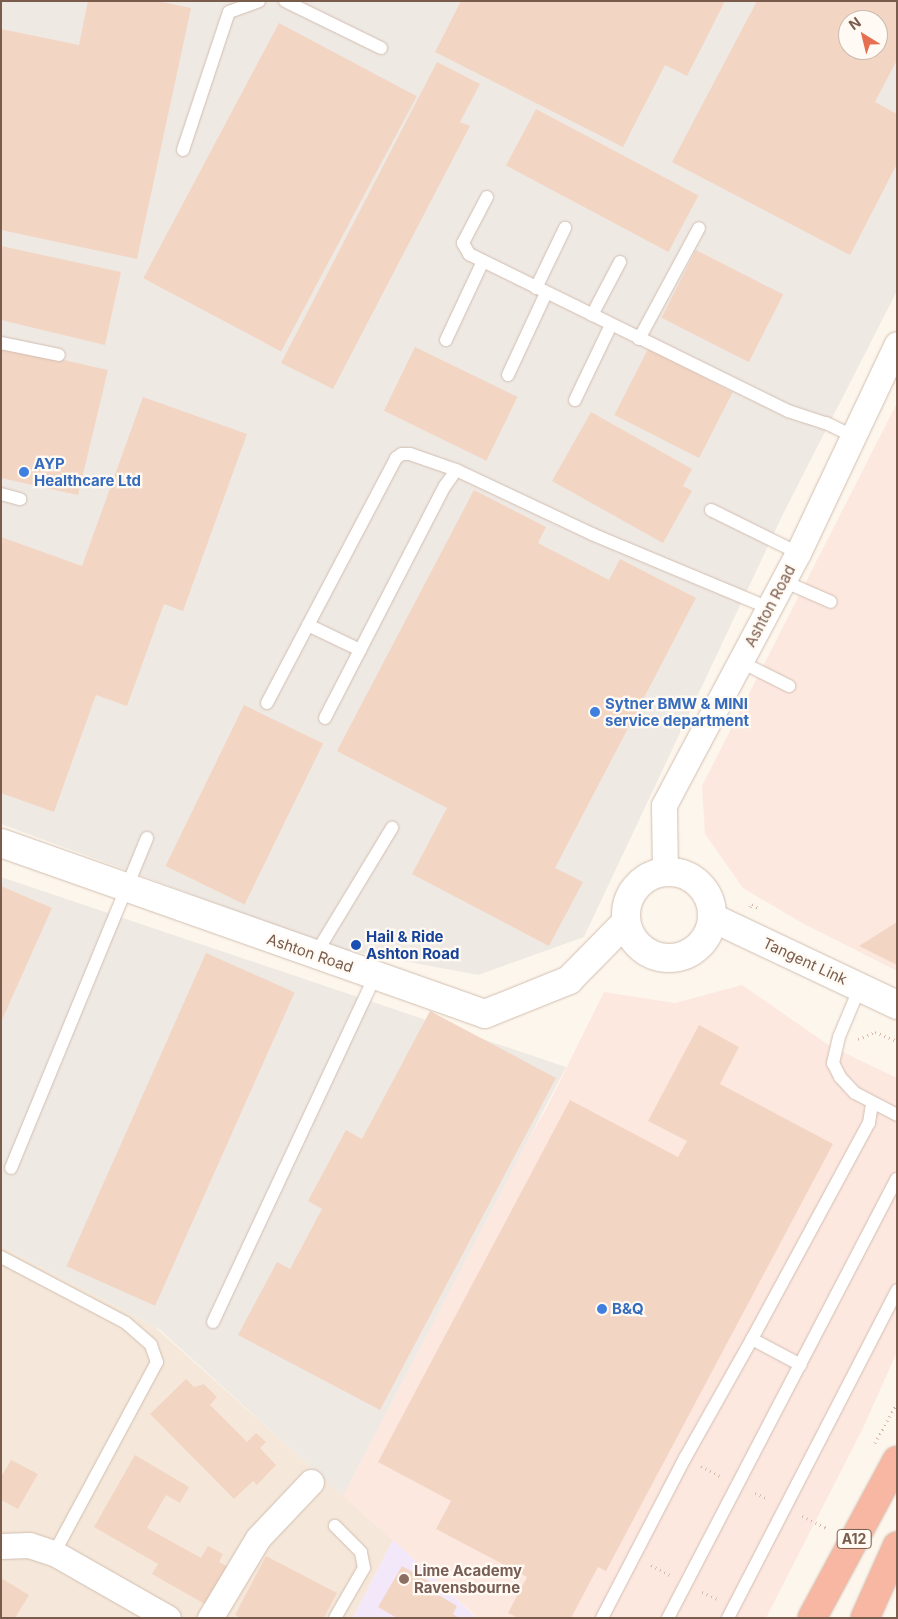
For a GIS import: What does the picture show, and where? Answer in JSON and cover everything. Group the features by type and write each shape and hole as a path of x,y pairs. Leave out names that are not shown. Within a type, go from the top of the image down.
{"highway":[{"name":"A12","path":"812,1618 897,1460"},
{"name":"A12","path":"864,1618 897,1546"}],"street":[{"name":"Ashton Road","path":"665,871 664,805 798,554 897,344"},
{"name":"Ashton Road","path":"1,843 485,1014 569,980 626,922"},
{"path":"665,871 686,874 699,882 708,895 713,918 709,932 695,949 682,956 666,958 651,954 634,942 626,922 628,898 637,884 649,876 665,871"},
{"name":"Tangent Link","path":"713,918 779,951 897,1005"},
{"path":"210,1618 258,1538 312,1482"},
{"path":"1,1546 29,1546 54,1553 168,1618"}],"lane":[{"path":"183,150 227,6 258,1"},
{"path":"285,1 381,48"},
{"path":"487,197 463,243 469,254 788,411 826,423 853,436"},
{"path":"508,375 566,228"},
{"path":"639,339 699,228"},
{"path":"446,340 483,261"},
{"path":"592,316 620,262"},
{"path":"576,400 611,325"},
{"path":"1,343 59,355"},
{"path":"267,702 396,458 402,454 410,454 456,470 584,531 769,608"},
{"path":"325,718 445,486 456,470"},
{"path":"1,494 20,499"},
{"path":"712,510 798,554"},
{"path":"783,581 831,602"},
{"path":"308,624 360,650"},
{"path":"741,662 789,686"},
{"path":"316,955 392,828"},
{"path":"11,1168 147,838"},
{"path":"213,1322 375,976"},
{"path":"860,987 839,1037 833,1062 840,1077 855,1093 897,1115"},
{"path":"602,1618 685,1458 869,1123 872,1103"},
{"path":"668,1618 736,1484 801,1365 897,1180"},
{"path":"1,1257 126,1322 151,1345 157,1362 54,1553"},
{"path":"728,1618 897,1290"},
{"path":"752,1339 801,1365"},
{"path":"335,1526 361,1552 364,1568 335,1618"}],"path":[{"path":"839,1037 854,1042 875,1032 897,1041"}],"shaded area":[{"path":"1,1 897,1 897,291 783,514 584,937 478,975 340,949 1,824"},
{"path":"897,403 897,971 804,924 743,888 705,834 702,786"},
{"path":"1,877 566,1067 343,1496 159,1329 1,1246"},
{"path":"742,985 830,1046 897,1078 897,1352 863,1428 766,1618 478,1618 343,1496 447,1295 495,1196 546,1109 604,992 675,1003"},
{"path":"1,1246 155,1327 393,1540 353,1618 1,1618"},
{"name":"Lime Academy Ravensbourne","path":"393,1540 477,1618 353,1618"}],"building":[{"path":"88,1 157,1 191,8 137,259 1,230 1,29 79,45"},
{"path":"461,1 725,1 687,76 665,65 623,147 435,52"},
{"path":"757,1 897,2 897,60 875,102 897,114 897,164 850,255 672,162"},
{"path":"279,23 417,96 281,351 143,278"},
{"path":"437,62 480,84 460,122 470,126 333,389 281,363"},
{"path":"536,109 698,195 668,252 506,166"},
{"path":"1,246 121,272 105,345 1,320"},
{"path":"696,250 783,294 749,362 661,318"},
{"path":"1,346 108,370 78,495 1,478"},
{"path":"415,347 517,397 486,461 384,411"},
{"path":"648,349 733,392 699,458 614,415"},
{"path":"143,397 247,434 183,611 164,604 127,706 96,695 54,812 1,793 1,537 82,566"},
{"path":"591,412 692,469 683,486 692,491 663,543 552,481"},
{"path":"474,490 546,527 538,543 609,580 620,559 696,598 555,868 583,882 549,946 412,874 447,808 337,751"},
{"path":"244,705 323,744 245,904 166,866"},
{"path":"1,886 52,908 1,1022"},
{"path":"897,922 897,965 859,946"},
{"path":"206,953 295,992 155,1306 66,1266"},
{"path":"430,1011 556,1078 380,1410 238,1335 277,1262 290,1269 322,1209 308,1201 346,1130 362,1139"},
{"name":"B&Q","path":"699,1025 739,1047 720,1084 833,1144 606,1571 598,1567 571,1618 518,1618 508,1613 527,1577 436,1529 451,1501 378,1462 570,1100 678,1157 687,1141 648,1121"},
{"path":"186,1379 194,1387 204,1384 217,1397 210,1405 247,1442 256,1433 266,1442 260,1448 276,1465 257,1485 253,1481 234,1499 150,1414"},
{"path":"135,1455 189,1487 180,1503 166,1495 147,1528 201,1558 208,1546 223,1554 219,1562 232,1569 210,1607 152,1574 158,1564 94,1527"},
{"path":"11,1460 38,1474 18,1509 1,1500 1,1477"},
{"path":"266,1556 337,1593 324,1618 241,1618 235,1615"},
{"path":"402,1566 430,1582 427,1588 457,1606 453,1614 459,1618 397,1618 378,1607"},
{"path":"1,1578 29,1595 15,1618 1,1618"}],"place":[{"name":"AYP Healthcare Ltd","path":"24,472"},
{"name":"Sytner BMW & MINI service department","path":"595,712"},
{"name":"Hail & Ride Ashton Road","path":"356,945"},
{"name":"B&Q","path":"602,1309"},
{"name":"Lime Academy Ravensbourne","path":"404,1579"}]}
